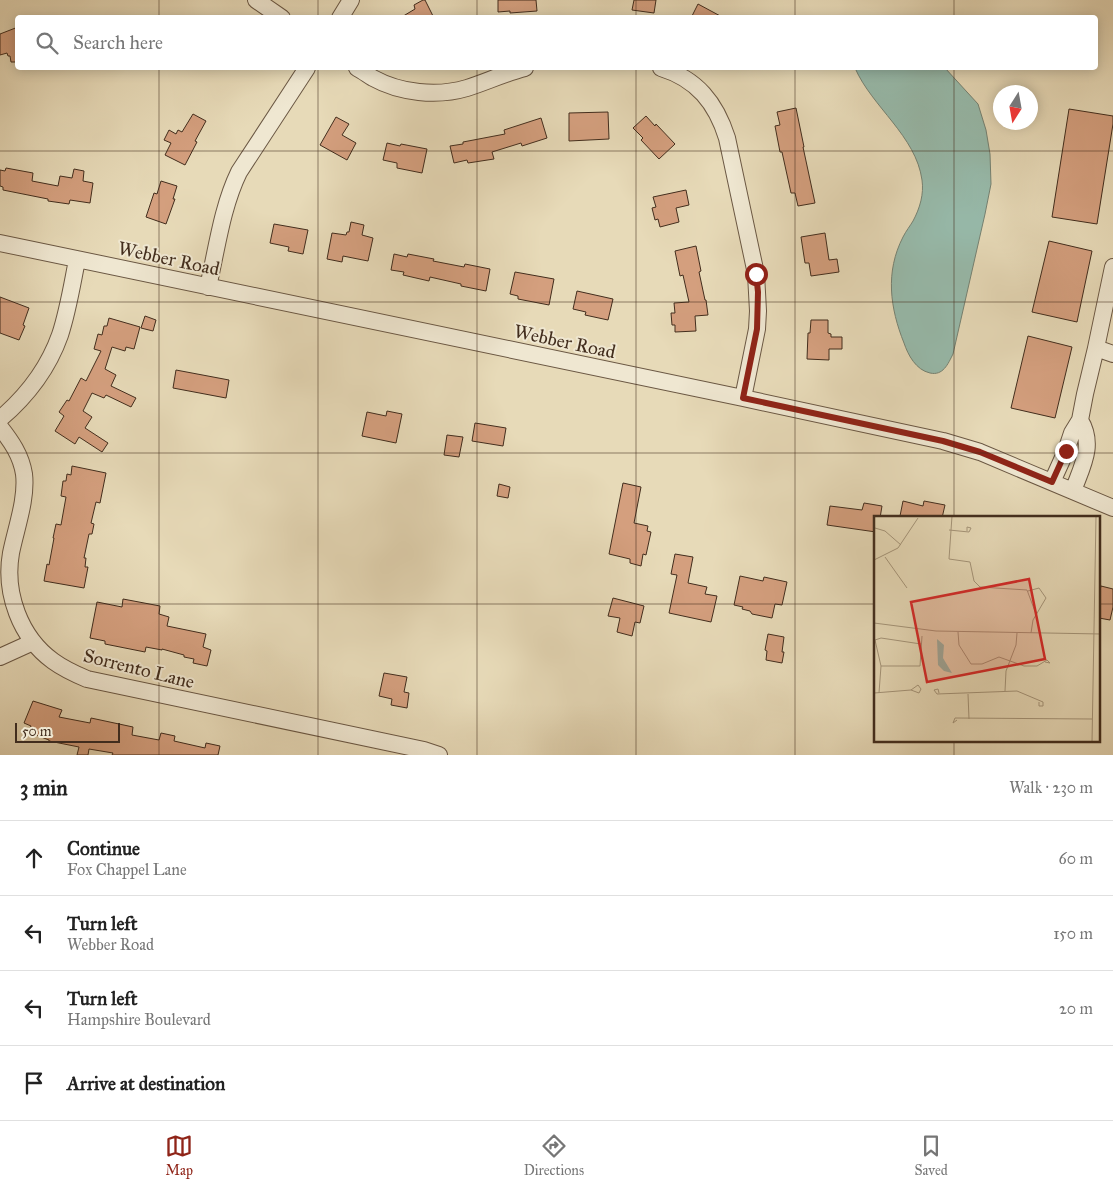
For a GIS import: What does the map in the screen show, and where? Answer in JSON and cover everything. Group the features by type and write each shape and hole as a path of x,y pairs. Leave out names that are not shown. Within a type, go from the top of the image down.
{"street":[{"path":"256,0 278,15"},
{"path":"342,15 351,0"},
{"path":"208,286 226,206 234,183 239,172 306,70"},
{"path":"360,70 374,79 395,87 415,92 436,93 466,88 518,70"},
{"path":"670,70 698,88 710,101 722,122 727,138 756,274 758,292 757,329 743,398"},
{"name":"Webber Road","path":"0,243 943,441 980,452 1113,508"},
{"path":"0,419 30,389 52,354 60,335 77,260"},
{"path":"1052,482 1072,433 1080,420 1113,267"},
{"path":"1096,348 1113,354"},
{"path":"1073,491 1088,446 1086,429 1080,420"},
{"name":"Sorrento Lane","path":"0,426 16,449 23,472 24,488 9,568 14,607 33,642 52,661 87,679 424,750 439,755"},
{"path":"0,657 33,642"}],"shaded area":[{"path":"856,70 947,70 978,104 986,130 990,154 991,184 953,354 942,371 938,373 930,373 921,369 910,357 895,317 891,290 897,250 918,211 921,201 922,180 918,164 903,136"}],"building":[{"path":"425,0 432,15 405,15 415,9 414,5"},
{"path":"498,0 536,0 537,11 498,12"},
{"path":"634,0 656,0 654,13 632,10"},
{"path":"698,4 718,15 692,15"},
{"path":"15,28 15,62 11,62 10,56 7,53 0,55 0,34"},
{"path":"796,108 815,203 798,206 795,193 791,193 775,126 780,125 777,112"},
{"path":"1069,109 1113,116 1097,224 1052,217"},
{"path":"608,112 609,139 569,141 569,113"},
{"path":"193,114 206,121 185,165 165,155 171,143 164,140 169,130 176,134 178,130 182,132"},
{"path":"646,116 675,144 659,159 641,140 643,138 633,128"},
{"path":"336,117 349,124 342,135 356,143 347,160 320,145"},
{"path":"541,118 547,138 522,146 521,143 492,152 494,159 468,163 467,160 454,163 450,146 505,134 504,130"},
{"path":"387,143 427,149 422,173 397,168 397,163 383,160"},
{"path":"6,168 33,173 32,181 58,186 60,176 72,178 74,169 84,171 83,181 93,183 90,203 70,200 69,204 48,201 48,199 3,190 3,187 0,186 0,170 5,171"},
{"path":"161,181 177,186 173,199 175,199 166,224 146,217 154,193 157,194"},
{"path":"686,190 689,205 676,208 679,222 660,227 658,219 655,220 652,208 656,207 653,197"},
{"path":"351,222 364,225 362,235 373,238 368,261 343,256 342,262 327,259 332,233 346,235 349,232"},
{"path":"274,224 308,230 303,254 288,251 289,247 270,243"},
{"path":"825,233 829,260 837,259 839,272 811,276 809,263 805,263 801,237"},
{"path":"1049,241 1092,251 1077,322 1032,312"},
{"path":"696,246 708,315 695,316 696,331 675,332 671,313 675,313 674,303 689,302 683,275 680,276 675,251"},
{"path":"394,254 407,257 408,254 464,267 465,264 490,269 486,291 430,277 429,281 403,275 404,272 391,270"},
{"path":"515,272 554,279 549,305 518,299 518,296 510,294"},
{"path":"577,291 613,299 608,320 585,315 586,312 573,309"},
{"path":"0,297 29,308 23,325 25,326 19,340 0,333"},
{"path":"145,316 156,320 153,331 141,328"},
{"path":"109,318 140,327 134,349 126,347 125,351 112,347 105,369 116,375 111,386 136,398 131,407 106,395 104,398 92,393 83,411 92,417 85,428 108,443 102,452 79,437 75,444 55,431 64,416 59,412 67,400 69,401 81,378 86,381 101,351 94,349 98,334 102,335 104,326 107,326"},
{"path":"811,320 828,320 828,333 831,334 831,337 842,337 842,349 829,349 829,360 807,359 808,333 810,333"},
{"path":"1028,336 1072,347 1055,418 1011,408"},
{"path":"176,370 229,380 226,398 173,388"},
{"path":"387,411 402,414 396,443 362,436 367,412 386,416"},
{"path":"475,423 506,428 503,446 472,441"},
{"path":"447,435 463,437 459,457 444,455"},
{"path":"72,466 106,473 100,503 96,502 91,523 94,524 92,534 89,534 84,558 86,558 85,567 88,567 84,588 44,581 47,564 49,565 56,524 61,525 66,497 61,496 63,481 66,481 67,474 71,475"},
{"path":"623,483 641,487 634,523 648,526 647,531 651,532 646,555 643,554 641,566 630,563 630,559 609,554"},
{"path":"499,484 510,487 508,498 497,496"},
{"path":"903,501 923,506 924,501 945,505 942,516 900,516"},
{"path":"864,503 882,506 880,516 874,516 874,532 827,525 830,506 862,510"},
{"path":"675,554 693,557 688,583 707,587 705,594 717,596 711,622 669,613 677,575 671,574"},
{"path":"740,576 763,581 764,577 787,582 782,605 775,604 772,618 752,614 750,611 742,609 743,607 734,605"},
{"path":"1101,586 1113,589 1113,607 1110,620 1100,618"},
{"path":"613,598 644,606 640,623 635,622 632,636 617,632 620,618 608,616"},
{"path":"123,599 160,606 159,614 169,617 167,626 206,634 203,647 211,650 207,666 193,663 194,659 184,657 184,655 162,649 146,647 145,652 105,644 105,641 90,638 97,602 122,607"},
{"path":"768,634 784,637 782,663 766,660 767,651 765,650"},
{"path":"384,673 407,677 404,692 409,693 407,708 391,705 392,699 379,696"},
{"path":"33,701 62,710 59,717 90,723 91,718 133,727 132,735 159,740 161,733 175,736 174,741 205,748 206,743 220,746 218,755 112,755 113,753 89,749 88,755 77,755 79,747 49,741 28,732 31,726 24,723"}],"route":[{"path":"756,274 758,292 757,329 743,398 943,441 980,452 1052,482 1066,451"}]}
